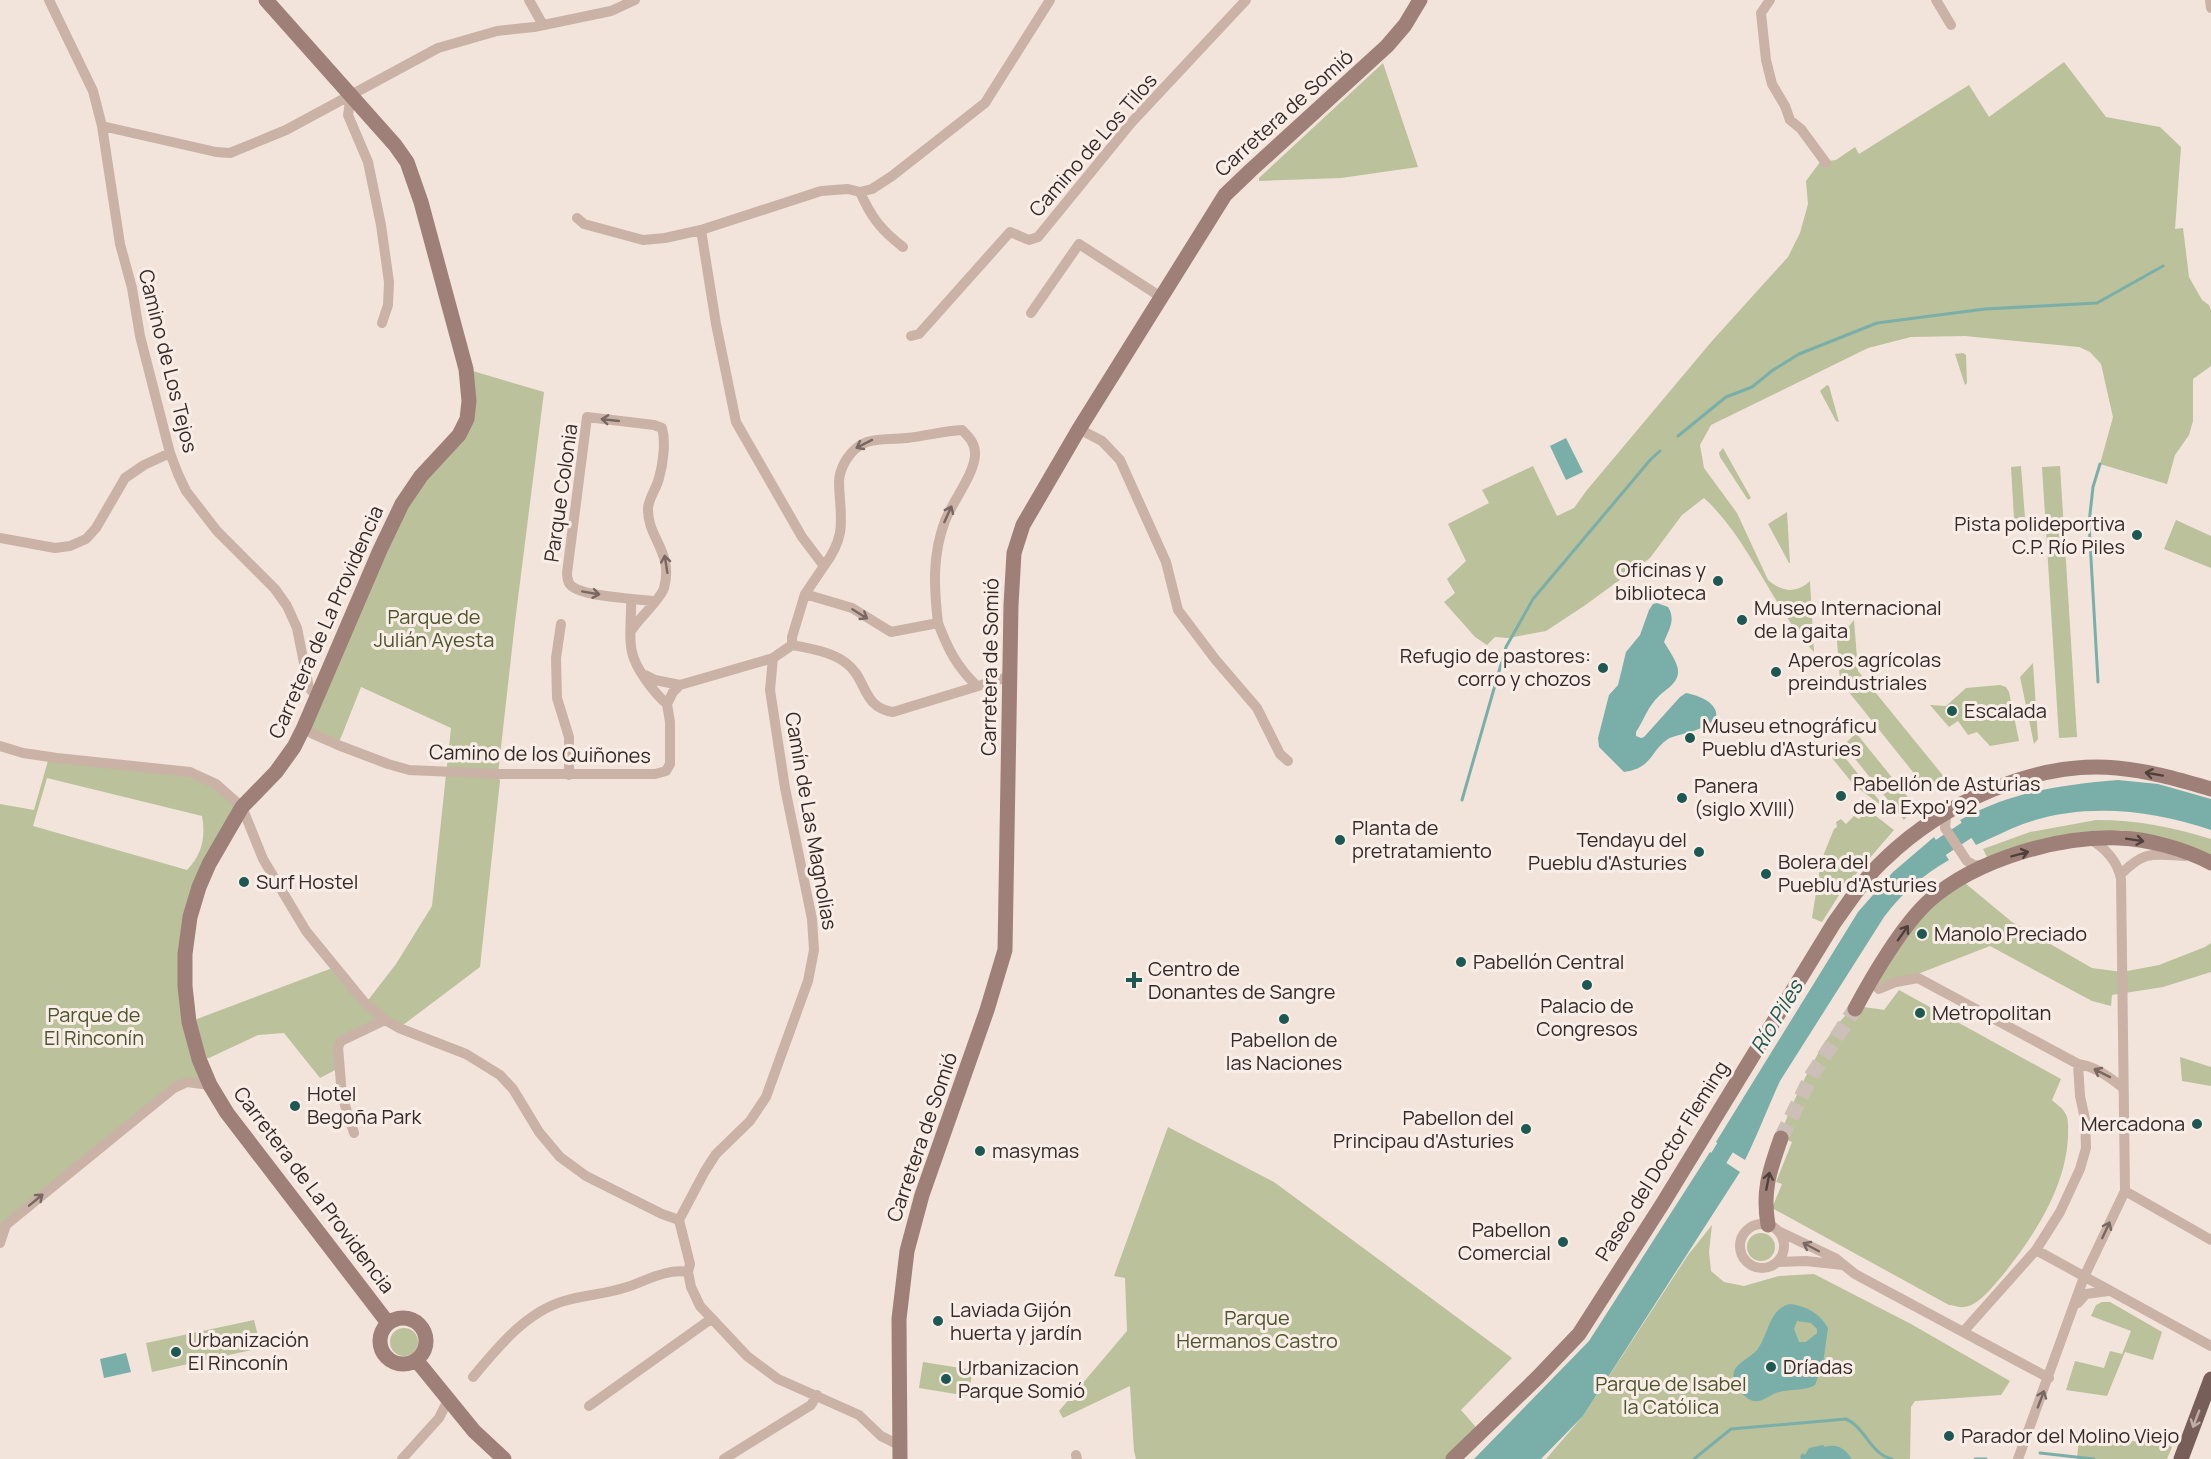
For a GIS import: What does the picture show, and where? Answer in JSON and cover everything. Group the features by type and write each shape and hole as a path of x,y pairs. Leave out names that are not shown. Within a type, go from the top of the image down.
{"main road":[{"path":"2181,1459 2211,1379"}],"street":[{"name":"Camino de Los Tejos","path":"49,0 93,91 102,126 120,244 132,288 140,336 170,453 186,491 217,531 274,589 287,606 297,628 309,688 318,697"},
{"name":"Carretera de La Providencia","path":"266,0 395,145 406,162 421,202 466,369 469,401 467,419 459,435 421,476 402,504 294,747 276,772 242,807 209,864 190,917 184,986 189,1022 199,1059 210,1085 227,1113 388,1323"},
{"path":"529,0 543,25"},
{"path":"102,126 216,152 230,153 286,130 438,48 497,31 543,25 611,11 635,0"},
{"path":"577,218 584,224 643,240 701,230 821,191 848,189 860,192 872,189 985,103 1050,0"},
{"name":"Camino de Los Tilos","path":"911,336 918,334 1010,232 1029,240 1038,237 1131,123 1246,0"},
{"name":"Carretera de Somió","path":"899,1452 899,1319 907,1251 922,1196 987,1010 1005,950 1014,553 1023,525 1079,429 1226,195 1387,46 1405,25 1420,0"},
{"path":"1770,0 1761,12 1766,60 1772,84 1790,120 1801,129 1826,163"},
{"path":"1936,0 1951,25"},
{"path":"2210,0 2211,8"},
{"path":"351,95 348,116 368,162 383,236 389,282 388,305 382,323"},
{"path":"860,192 870,215 886,234 903,247"},
{"path":"701,230 716,324 736,422 802,537 824,566"},
{"path":"1031,313 1079,244 1161,297"},
{"name":"Parque Colonia","path":"631,631 637,620 664,591 668,573 665,555 652,527 648,508 659,479 664,436 662,428 654,424 587,417 567,573 568,582 574,590 583,592 654,601"},
{"path":"1079,429 1102,441 1120,460 1166,562 1178,610 1215,659 1257,708 1280,754 1288,761"},
{"path":"792,645 792,637 805,594 835,551 841,529 839,480 844,464 853,452 867,441 907,438 947,430 963,430 973,441 976,454 971,471 945,521 935,557 934,588 938,623 946,646 960,670 977,687"},
{"path":"0,538 55,548 70,546 86,539 96,528 125,478 144,465 170,453"},
{"path":"805,594 852,608 891,632 938,623"},
{"path":"631,599 632,653 651,687 667,704 672,692 680,685 773,658 792,645 840,658 849,664 875,705 882,710 893,712 1011,676"},
{"path":"561,624 556,658 557,698 569,737 569,775"},
{"name":"Camín de Las Magnolias","path":"679,1220 716,1154 750,1121 766,1097 807,981 814,950 812,919 785,788 770,690 773,658"},
{"path":"645,675 655,680 680,685"},
{"name":"Camino de los Quiñones","path":"304,728 338,745 410,770 487,774 656,774 666,771 670,764 670,722 667,704"},
{"path":"0,747 57,758 190,772 216,784 242,807 262,858 306,931 364,1002 385,1020 417,1036 466,1054 500,1075 513,1089 538,1132 560,1157 586,1176 662,1214 679,1220 690,1264 688,1272 691,1287 700,1306 711,1319 747,1356 778,1379 859,1414 899,1452"},
{"name":"Paseo del Doctor Fleming","path":"1453,1459 1538,1377 1578,1334 1663,1203 1834,923 1866,879 1885,859 1927,825 1975,797 2004,785 2050,773 2088,768 2116,768 2162,775 2211,789"},
{"path":"1949,811 1945,828 1967,861 1977,866 1985,866"},
{"path":"1927,825 1945,828"},
{"path":"2019,1459 2084,1277 2125,1191 2121,874 2116,863 2106,851 2088,838"},
{"path":"1855,1009 1870,981 1908,926 1929,901 1962,878 1985,866 2037,849 2088,838 2121,838 2141,841 2195,856 2211,863"},
{"path":"2121,874 2141,856 2195,856"},
{"path":"1870,981 1879,989 1896,982 1918,978 2078,1064 2086,1065 2110,1077 2123,1088"},
{"path":"354,1133 342,1096 339,1047 341,1041 385,1020"},
{"path":"1963,1332 2036,1250 2065,1201 2080,1169 2086,1148 2078,1064"},
{"path":"0,1243 6,1225 174,1088 186,1082 210,1085"},
{"path":"1781,1138 1767,1177 1764,1203 1773,1228 1784,1240 1781,1257 1778,1262 1768,1268 1756,1268 1746,1262 1740,1252 1740,1240 1746,1230 1756,1225 1773,1228 1835,1258 1843,1265 2049,1378"},
{"path":"2125,1191 2211,1240"},
{"path":"2036,1250 2211,1346"},
{"path":"1778,1262 1806,1261 1843,1265"},
{"path":"473,1377 495,1351 532,1317 562,1302 617,1290 677,1270 688,1272"},
{"path":"2070,1318 2080,1298 2086,1293 2109,1291"},
{"path":"406,1318 422,1327 426,1336 426,1346 417,1361 396,1364 387,1359 381,1351 379,1342 381,1332 388,1323 406,1318"},
{"path":"589,1406 711,1319"},
{"path":"417,1361 474,1431 504,1459"},
{"path":"724,1459 811,1406 817,1395"},
{"path":"402,1459 439,1418 448,1400"}],"green space":[{"path":"2064,62 2106,117 2160,127 2181,147 2175,229 2183,228 2189,277 2211,311 2211,366 2193,379 2193,421 2189,435 2175,455 2167,484 2100,464 2113,417 2101,364 2090,352 2079,347 1965,336 1911,337 1868,348 1711,425 1700,445 1704,468 1737,513 1768,580 1778,587 1789,590 1800,588 1810,581 1814,652 1785,614 1735,533 1704,498 1682,515 1650,558 1546,631 1508,638 1495,637 1487,645 1475,637 1444,602 1455,593 1447,579 1466,561 1448,524 1489,503 1482,490 1533,466 1557,516 1574,508 1712,341 1788,257 1800,233 1808,204 1806,181 1820,162 1836,160 1855,147 1859,154 1969,85 1989,117"},
{"path":"1383,63 1418,167 1341,178 1259,181 1259,178"},
{"path":"1955,354 1966,355 1967,383 1965,385"},
{"path":"466,369 544,392 498,774 500,781 480,967 399,1028 385,1020 341,1041 339,1068 320,1078 284,1033 258,1035 209,1058 199,1059 210,1085 187,1082 6,1225 0,1243 0,804 34,810 49,757 190,772 242,807 190,917 189,1022 335,967 364,1002 369,999 396,964 432,906 451,728 361,687 338,745 304,727 402,504 459,435","holes":["47,778 202,816 202,845 187,870 33,826"]},
{"path":"1827,385 1839,422 1836,421 1820,391"},
{"path":"1723,448 1751,498 1748,500 1720,457 1719,453"},
{"path":"2021,466 2025,518 2014,519 2011,467"},
{"path":"2060,466 2077,737 2059,738 2042,467"},
{"path":"1787,512 1790,563 1768,524"},
{"path":"2176,520 2211,536 2211,568 2164,549"},
{"path":"1854,620 1858,671 1945,778 1929,792 1840,681 1837,641"},
{"path":"2033,663 2038,739 2034,744 2020,677"},
{"path":"2000,685 2006,687 2009,692 2019,741 1990,746 1977,732 1968,735 1958,721 1949,727 1930,705 1946,706 1966,688"},
{"path":"1856,733 1915,806 1904,820 1844,745"},
{"path":"1839,750 1886,809 1854,785 1832,758"},
{"path":"1868,810 1894,830 1843,889 1822,922 1812,918 1821,861 1834,829 1837,827 1836,822 1841,819 1846,824 1854,816 1859,819"},
{"path":"2096,820 2154,825 2211,839 2211,859 2161,839 2121,830 2063,836 1988,859 1983,849 2030,832"},
{"path":"1965,883 2012,922 2092,968 2122,972 2159,965 2211,943 2211,972 2163,987 2112,995 2111,1006 2092,1001 1990,946 1879,989 1870,981 1921,910"},
{"path":"1899,990 2061,1079 2052,1100 2063,1109 2066,1115 2068,1136 2066,1155 2055,1193 2026,1245 2014,1261 1985,1295 1969,1306 1949,1305 1772,1208 1782,1184 1776,1182 1792,1142 1780,1137 1801,1085 1824,1043 1849,1013 1860,1007 1884,1010"},
{"path":"2180,1057 2211,1067 2211,1086 2182,1081"},
{"name":"Parque Hermanos Castro","path":"1168,1127 1274,1182 1512,1358 1461,1410 1481,1433 1453,1459 1136,1459 1130,1386 1063,1418 1059,1411 1127,1331 1125,1278 1114,1276"},
{"name":"Parque de Isabel la Católica","path":"1712,1225 1709,1252 1711,1271 1724,1282 1744,1286 1779,1276 1814,1274 1911,1324 2010,1381 2001,1395 1915,1401 1911,1407 1910,1459 1546,1459 1583,1416 1688,1255"},
{"path":"1761,1233 1771,1237 1775,1247 1771,1257 1761,1261 1751,1257 1747,1247 1751,1237"},
{"path":"2110,1302 2162,1332 2153,1360 2125,1352 2107,1396 2066,1390 2075,1361 2104,1368 2110,1351 2122,1354 2131,1331 2091,1316 2096,1305"},
{"path":"254,1320 261,1348 152,1372 146,1343"},
{"path":"404,1328 414,1332 418,1342 414,1352 404,1356 394,1352 390,1342 394,1332"},
{"name":"Urbanizacion Parque Somió","path":"923,1362 973,1370 968,1396 919,1388"},
{"path":"2079,1438 2163,1443 2172,1447 2167,1459 2077,1459"}],"water":[{"path":"1566,438 1583,472 1566,480 1550,446"},
{"path":"1653,604 1668,607 1670,612 1671,624 1664,642 1676,663 1678,675 1652,704 1636,736 1644,737 1686,693 1707,700 1716,713 1715,719 1700,728 1668,739 1641,767 1624,772 1599,747 1598,738 1609,695 1618,685 1626,652 1640,635 1649,610"},
{"path":"2118,780 2158,784 2211,799 2211,830 2141,814 2094,811 2046,817 2017,826 1976,845 1960,820 1999,802 2037,791"},
{"path":"1934,837 1949,860 1913,885 1884,917 1780,1081 1745,1160 1716,1142 1858,912 1893,872"},
{"path":"1710,1152 1740,1172 1583,1416 1541,1459 1474,1459 1589,1341"},
{"path":"1790,1304 1807,1309 1825,1323 1828,1328 1823,1364 1815,1385 1779,1392 1759,1401 1750,1400 1736,1385 1733,1377 1735,1369 1757,1350 1774,1315 1783,1306","holes":["1797,1321 1811,1323 1817,1329 1817,1333 1806,1342 1799,1342 1794,1329"]},
{"name":"Urbanización El Rinconín","path":"126,1353 131,1372 104,1378 100,1359"},
{"path":"1823,1445 1841,1448 1852,1459 1801,1459 1800,1456 1803,1453 1805,1455 1809,1448"}],"waterway":[{"path":"1678,436 1726,397 1752,387 1773,370 1799,354 1877,323 1985,309 2097,303 2163,266"},
{"path":"1462,800 1506,647 1533,599 1660,451"},
{"path":"2098,682 2089,523 2093,487 2100,464"},
{"name":"Río Piles","path":"1922,860 1967,830 1988,820"},
{"name":"Río Piles","path":"1706,1179 1737,1128"},
{"path":"1694,1459 1731,1429 1846,1419 1858,1428 1873,1447 1892,1459"},
{"path":"2040,1453 2094,1459"},
{"path":"1975,1459 1986,1459"}],"tunnel":[{"path":"1781,1138 1812,1075 1855,1009"}],"place":[{"name":"Pista polideportiva C.P. Río Piles","path":"2137,535"},
{"name":"Oficinas y biblioteca","path":"1718,581"},
{"name":"Museo Internacional de la gaita","path":"1742,620"},
{"name":"Refugio de pastores: corro y chozos","path":"1603,668"},
{"name":"Aperos agrícolas preindustriales","path":"1776,672"},
{"name":"Escalada","path":"1952,711"},
{"name":"Museu etnográficu Pueblu d'Asturies","path":"1690,738"},
{"name":"Pabellón de Asturias de la Expo' 92","path":"1841,796"},
{"name":"Panera (siglo XVIII)","path":"1682,798"},
{"name":"Planta de pretratamiento","path":"1340,840"},
{"name":"Tendayu del Pueblu d'Asturies","path":"1699,852"},
{"name":"Bolera del Pueblu d'Asturies","path":"1766,874"},
{"name":"Surf Hostel","path":"244,882"},
{"name":"Manolo Preciado","path":"1922,934"},
{"name":"Pabellón Central","path":"1461,962"},
{"name":"Centro de Donantes de Sangre","path":"1134,980"},
{"name":"Palacio de Congresos","path":"1587,985"},
{"name":"Metropolitan","path":"1920,1013"},
{"name":"Pabellon de las Naciones","path":"1284,1019"},
{"name":"Hotel Begoña Park","path":"295,1106"},
{"name":"Mercadona","path":"2197,1124"},
{"name":"Pabellon del Principau d'Asturies","path":"1526,1129"},
{"name":"masymas","path":"980,1151"},
{"name":"Pabellon Comercial","path":"1563,1242"},
{"name":"Laviada Gijón huerta y jardín","path":"938,1321"},
{"name":"Urbanización El Rinconín","path":"176,1352"},
{"name":"Dríadas","path":"1771,1367"},
{"name":"Urbanizacion Parque Somió","path":"946,1379"},
{"name":"Parador del Molino Viejo","path":"1949,1436"}],"park label":[{"name":"Parque de Julián Ayesta","path":"434,628"},
{"name":"Parque de El Rinconín","path":"94,1026"}]}
